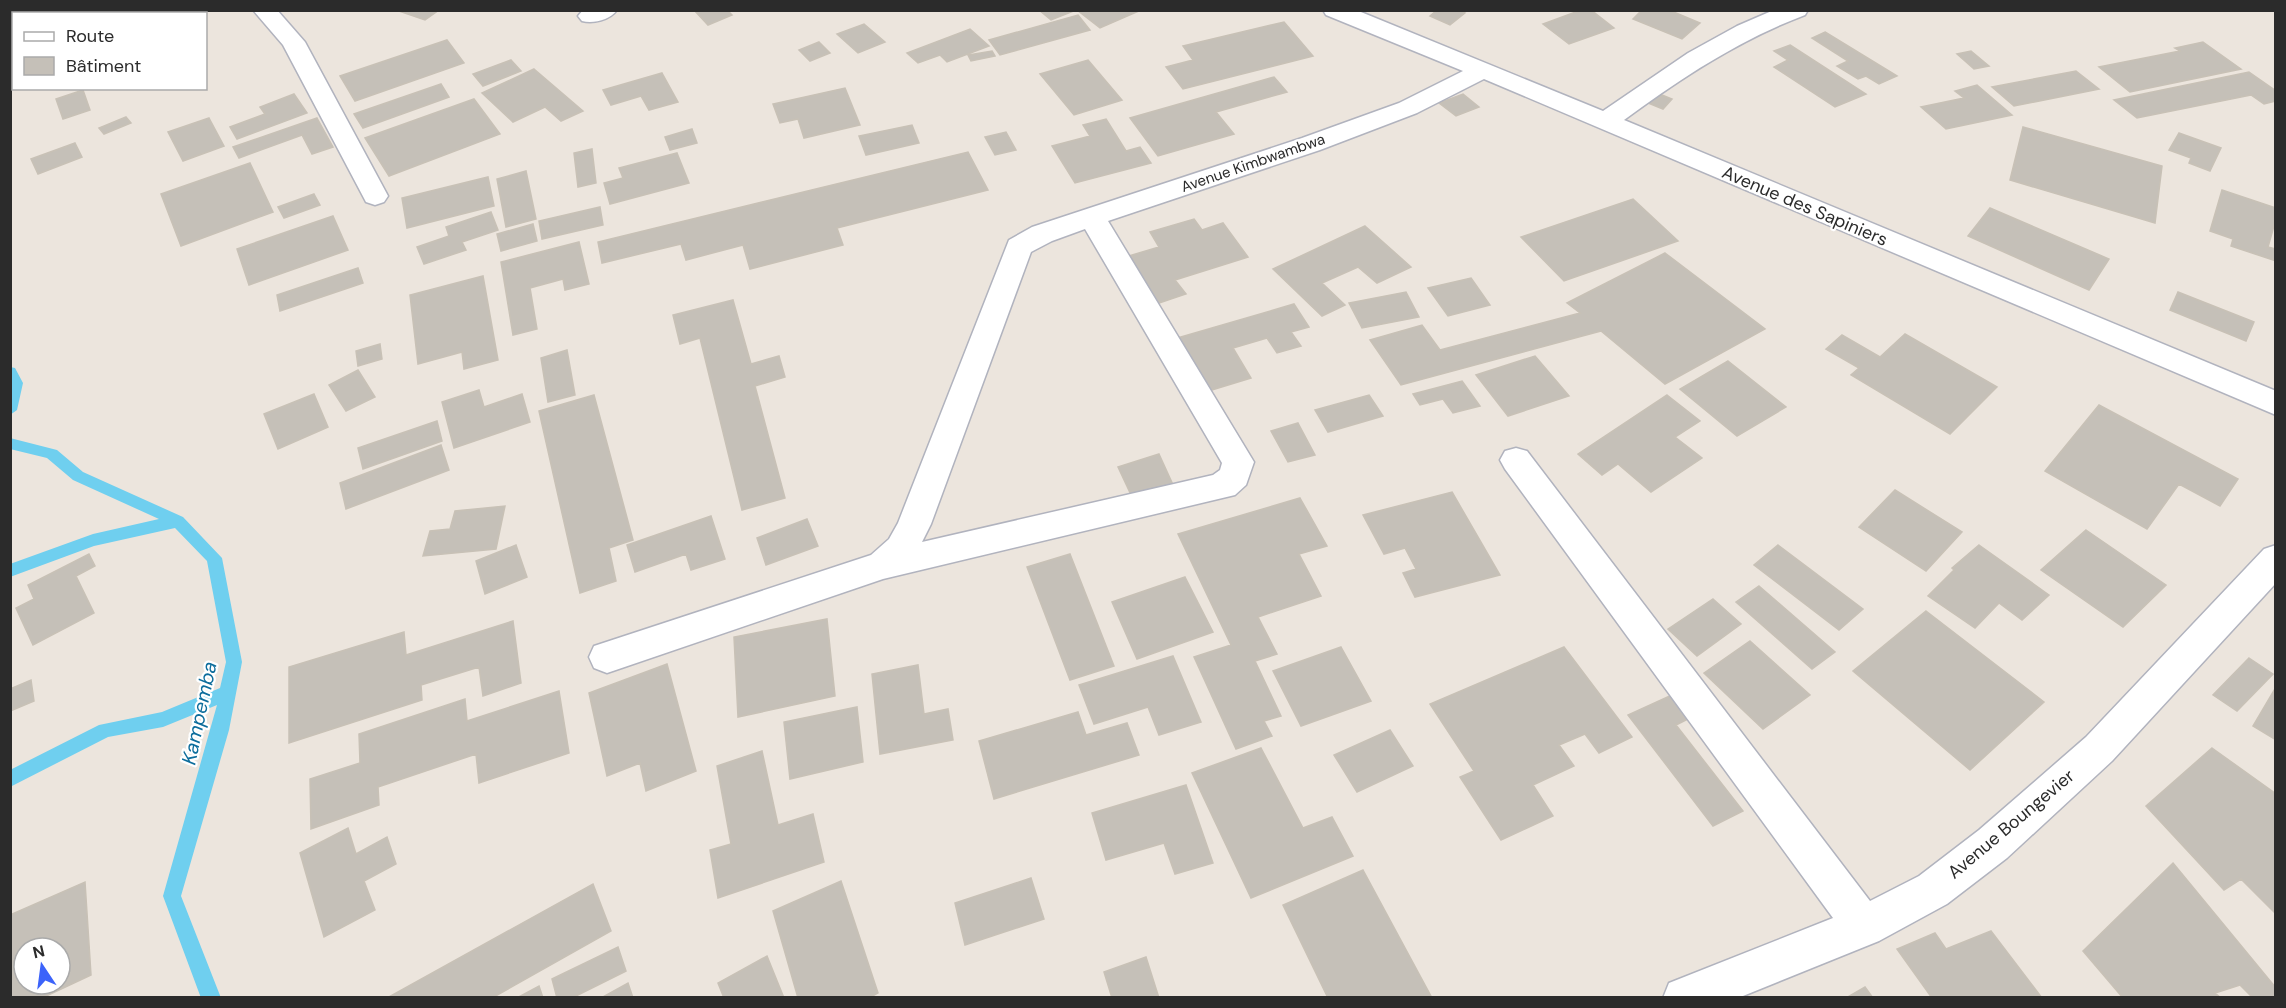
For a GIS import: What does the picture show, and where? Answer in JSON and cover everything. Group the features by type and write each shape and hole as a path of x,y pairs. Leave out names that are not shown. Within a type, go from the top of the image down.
{"street":[{"path":"264,10 292,42 375,196"},
{"name":"Avenue des Sapiniers","path":"1334,10 1483,70 2276,404"},
{"path":"1604,122 1681,67 1763,22 1797,10"},
{"name":"Avenue Kimbwambwa","path":"883,565 902,549 914,524 1018,247 1042,234 1311,144 1408,108 1483,70"},
{"path":"607,657 883,565 1223,486 1235,476 1238,462 1092,218"},
{"path":"1516,460 1864,926"},
{"name":"Avenue Boungevier","path":"1684,998 1864,926 1933,890 1993,844 2099,749 2276,559"}],"building":[{"path":"396,10 439,10 425,20"},
{"path":"694,10 727,10 732,15 708,25"},
{"path":"1039,10 1076,10 1051,20"},
{"path":"1077,10 1141,10 1100,28"},
{"path":"1437,10 1459,10 1465,13 1450,25 1430,16"},
{"path":"1581,10 1591,10 1614,28 1569,44 1543,24"},
{"path":"1642,10 1669,10 1700,23 1682,39 1633,19"},
{"path":"1078,15 1090,30 1000,55 989,40"},
{"path":"1284,22 1313,56 1183,89 1166,67 1193,60 1183,46"},
{"path":"864,24 885,42 858,53 837,34"},
{"path":"970,29 989,46 947,62 940,55 918,63 907,53"},
{"path":"1825,32 1897,76 1879,84 1866,76 1858,79 1837,66 1848,61 1812,38"},
{"path":"447,40 464,63 355,101 340,76"},
{"path":"819,42 830,53 810,61 799,50"},
{"path":"2203,42 2241,69 2130,92 2099,67 2180,51 2175,48"},
{"path":"1790,45 1866,94 1835,107 1774,67 1788,60 1774,51"},
{"path":"992,51 995,56 971,61 968,55"},
{"path":"1971,51 1989,66 1974,69 1957,54"},
{"path":"511,60 521,71 483,86 473,74"},
{"path":"1088,60 1122,100 1074,115 1040,74"},
{"path":"534,69 583,111 561,121 545,107 513,122 482,93"},
{"path":"2076,71 2099,89 2014,106 1992,87"},
{"path":"2249,72 2276,91 2276,101 2264,104 2251,95 2137,118 2114,100"},
{"path":"662,73 678,102 649,110 641,96 611,105 603,90"},
{"path":"1274,77 1287,92 1216,112 1234,134 1158,156 1130,118"},
{"path":"441,84 449,97 363,128 354,114"},
{"path":"1977,85 2012,115 1946,129 1921,107 1964,98 1955,91"},
{"path":"845,88 860,125 804,138 798,119 780,123 773,104"},
{"path":"83,90 90,110 63,119 56,99"},
{"path":"1657,93 1672,99 1663,109 1648,103"},
{"path":"294,94 307,113 237,139 230,127 265,114 260,107"},
{"path":"1463,94 1479,107 1456,116 1439,103"},
{"path":"474,99 500,134 389,176 365,138"},
{"path":"126,117 131,123 104,134 99,128"},
{"path":"209,118 224,146 183,161 168,132"},
{"path":"317,118 333,147 312,154 302,135 239,158 233,147"},
{"path":"1106,119 1126,151 1140,147 1151,163 1075,183 1052,146 1090,136 1083,125"},
{"path":"912,125 919,143 866,155 859,136"},
{"path":"2023,127 2162,166 2155,223 2010,180"},
{"path":"692,129 697,143 670,150 665,137"},
{"path":"1006,132 1016,150 995,155 985,137"},
{"path":"2179,133 2221,148 2210,171 2189,163 2191,158 2169,150"},
{"path":"75,143 82,157 38,174 31,159"},
{"path":"592,149 596,183 578,187 574,153"},
{"path":"968,152 988,190 837,228 843,245 750,269 743,245 686,260 681,244 602,263 598,242"},
{"path":"677,153 689,183 610,204 604,183 623,178 619,168"},
{"path":"250,163 273,212 181,246 161,194"},
{"path":"526,171 536,219 506,227 497,179"},
{"path":"488,177 494,206 407,228 402,198"},
{"path":"2222,190 2276,208 2276,219 2268,247 2276,249 2276,261 2231,246 2233,239 2210,231"},
{"path":"314,194 320,205 284,218 278,207"},
{"path":"1633,199 1678,241 1564,281 1521,237"},
{"path":"600,207 603,225 542,239 539,221"},
{"path":"1990,208 2109,259 2089,290 1968,236"},
{"path":"491,212 498,230 462,242 466,250 424,264 417,247 449,236 446,227"},
{"path":"333,216 348,250 249,285 237,249"},
{"path":"1194,219 1202,230 1223,223 1248,257 1175,280 1186,294 1153,305 1122,258 1159,247 1150,232"},
{"path":"533,224 537,241 501,251 497,234"},
{"path":"1365,226 1411,267 1377,283 1358,267 1322,283 1345,305 1322,316 1273,269"},
{"path":"579,242 589,284 565,290 563,279 530,288 537,329 513,335 501,262"},
{"path":"1665,253 1765,329 1665,384 1601,331 1401,385 1370,340 1422,325 1440,350 1580,313 1567,303"},
{"path":"358,268 363,283 280,311 277,295"},
{"path":"483,276 498,360 464,369 462,352 418,364 410,295"},
{"path":"1471,278 1490,305 1448,316 1428,288"},
{"path":"1406,292 1419,317 1362,328 1349,303"},
{"path":"2178,292 2254,322 2246,341 2170,310"},
{"path":"733,300 751,364 779,356 785,377 755,386 785,498 742,510 700,338 680,344 673,315"},
{"path":"1294,304 1309,327 1291,332 1301,346 1277,353 1267,338 1233,348 1251,378 1205,392 1174,339"},
{"path":"1905,334 1997,387 1950,434 1851,375 1859,368 1826,349 1842,335 1880,357"},
{"path":"380,344 382,359 358,366 356,351"},
{"path":"567,350 575,395 548,402 541,358"},
{"path":"1535,356 1569,396 1508,416 1476,375"},
{"path":"1728,361 1786,407 1737,436 1680,389"},
{"path":"358,370 375,397 346,411 329,385"},
{"path":"1462,381 1480,406 1453,413 1443,399 1420,405 1413,394"},
{"path":"479,390 484,407 522,394 530,422 454,448 442,402"},
{"path":"314,394 328,427 278,449 264,414"},
{"path":"594,395 633,540 609,548 616,581 580,593 539,411"},
{"path":"1369,395 1383,416 1328,432 1315,410"},
{"path":"1667,395 1700,421 1675,437 1702,458 1651,492 1618,464 1602,475 1578,454"},
{"path":"2099,405 2238,479 2220,506 2179,484 2147,529 2045,471"},
{"path":"437,421 442,441 363,469 358,448"},
{"path":"1298,423 1315,455 1288,462 1271,431"},
{"path":"441,445 449,470 346,509 340,483"},
{"path":"1159,454 1174,487 1133,499 1118,467"},
{"path":"1895,490 1962,532 1926,571 1859,527"},
{"path":"1452,492 1500,575 1415,597 1403,573 1416,569 1405,548 1384,554 1363,515"},
{"path":"1300,498 1327,546 1299,554 1321,596 1258,617 1277,654 1255,661 1281,716 1264,721 1272,736 1236,749 1194,657 1231,645 1178,534"},
{"path":"505,506 496,549 423,556 430,531 450,529 455,511"},
{"path":"711,516 725,559 691,570 686,554 635,572 627,545"},
{"path":"807,519 818,546 766,565 757,538"},
{"path":"2086,530 2166,585 2123,627 2041,570"},
{"path":"516,545 527,577 485,594 476,561"},
{"path":"1778,545 1863,609 1839,630 1754,565"},
{"path":"1979,545 2049,595 2022,620 1999,603 1975,628 1928,596 1954,570 1952,568"},
{"path":"89,554 95,566 76,576 94,613 33,645 16,608 34,599 28,585"},
{"path":"1070,554 1114,666 1070,680 1027,567"},
{"path":"1185,577 1213,632 1137,659 1112,602"},
{"path":"1759,586 1835,652 1812,669 1736,602"},
{"path":"1713,599 1741,624 1697,656 1668,629"},
{"path":"1926,611 2044,702 1970,770 1853,671"},
{"path":"827,619 835,696 738,717 734,637"},
{"path":"513,621 521,683 483,696 479,667 421,685 422,700 289,743 289,667 404,632 406,655"},
{"path":"1750,641 1810,695 1763,729 1704,673"},
{"path":"1341,647 1371,701 1301,726 1273,671"},
{"path":"1564,647 1632,737 1599,753 1585,734 1559,745 1574,766 1533,785 1553,816 1501,840 1460,777 1474,771 1430,704"},
{"path":"1173,656 1201,722 1159,735 1148,707 1094,724 1079,685"},
{"path":"2249,658 2273,674 2237,711 2213,695"},
{"path":"667,664 696,771 646,791 640,763 607,776 589,693"},
{"path":"918,665 924,714 948,709 953,740 880,754 872,674"},
{"path":"31,680 34,701 10,711 10,689"},
{"path":"2276,687 2276,740 2253,726"},
{"path":"559,691 569,753 479,783 476,754 378,787 379,805 311,829 310,779 360,763 359,734 465,699 467,721"},
{"path":"1672,695 1690,718 1676,725 1743,811 1713,826 1628,715"},
{"path":"857,707 863,762 790,779 784,722"},
{"path":"1078,712 1086,735 1127,723 1139,755 994,799 979,741"},
{"path":"1390,730 1413,766 1357,792 1334,755"},
{"path":"1261,748 1303,828 1332,817 1353,856 1251,898 1192,773"},
{"path":"2212,748 2276,794 2276,914 2241,879 2224,890 2146,806"},
{"path":"762,751 778,825 813,814 824,862 718,898 710,850 731,844 717,766"},
{"path":"1186,785 1213,863 1175,874 1164,843 1106,860 1092,813"},
{"path":"348,828 356,854 387,837 396,864 364,881 375,910 324,937 300,853"},
{"path":"2173,863 2276,988 2276,998 2253,998 2240,985 2215,993 2221,998 2123,998 2083,951"},
{"path":"1363,870 1432,998 1328,998 1283,905"},
{"path":"1031,878 1044,919 965,945 955,903"},
{"path":"841,881 878,993 869,998 798,998 773,911"},
{"path":"85,882 91,975 72,984 72,936 12,936 12,996 46,996 10,998 10,915"},
{"path":"593,884 611,931 492,998 387,998"},
{"path":"1991,931 2042,998 1932,998 1897,949 1935,933 1946,949"},
{"path":"618,947 626,971 572,998 557,998 552,979"},
{"path":"767,956 784,998 724,998 718,983"},
{"path":"1146,957 1159,998 1112,998 1104,972"},
{"path":"628,983 633,998 601,998"},
{"path":"539,986 543,998 517,998"},
{"path":"1865,987 1873,998 1846,998"}],"waterway":[{"name":"Kampemba","path":"10,372 16,383 10,410"},
{"name":"Kampemba","path":"10,443 52,454 78,476 178,521"},
{"path":"10,571 93,540 178,521"},
{"name":"Kampemba","path":"178,521 214,558 234,662 228,693"},
{"path":"10,779 105,730 163,719 228,693"},
{"name":"Kampemba","path":"211,998 172,896 220,730 228,693"}]}
